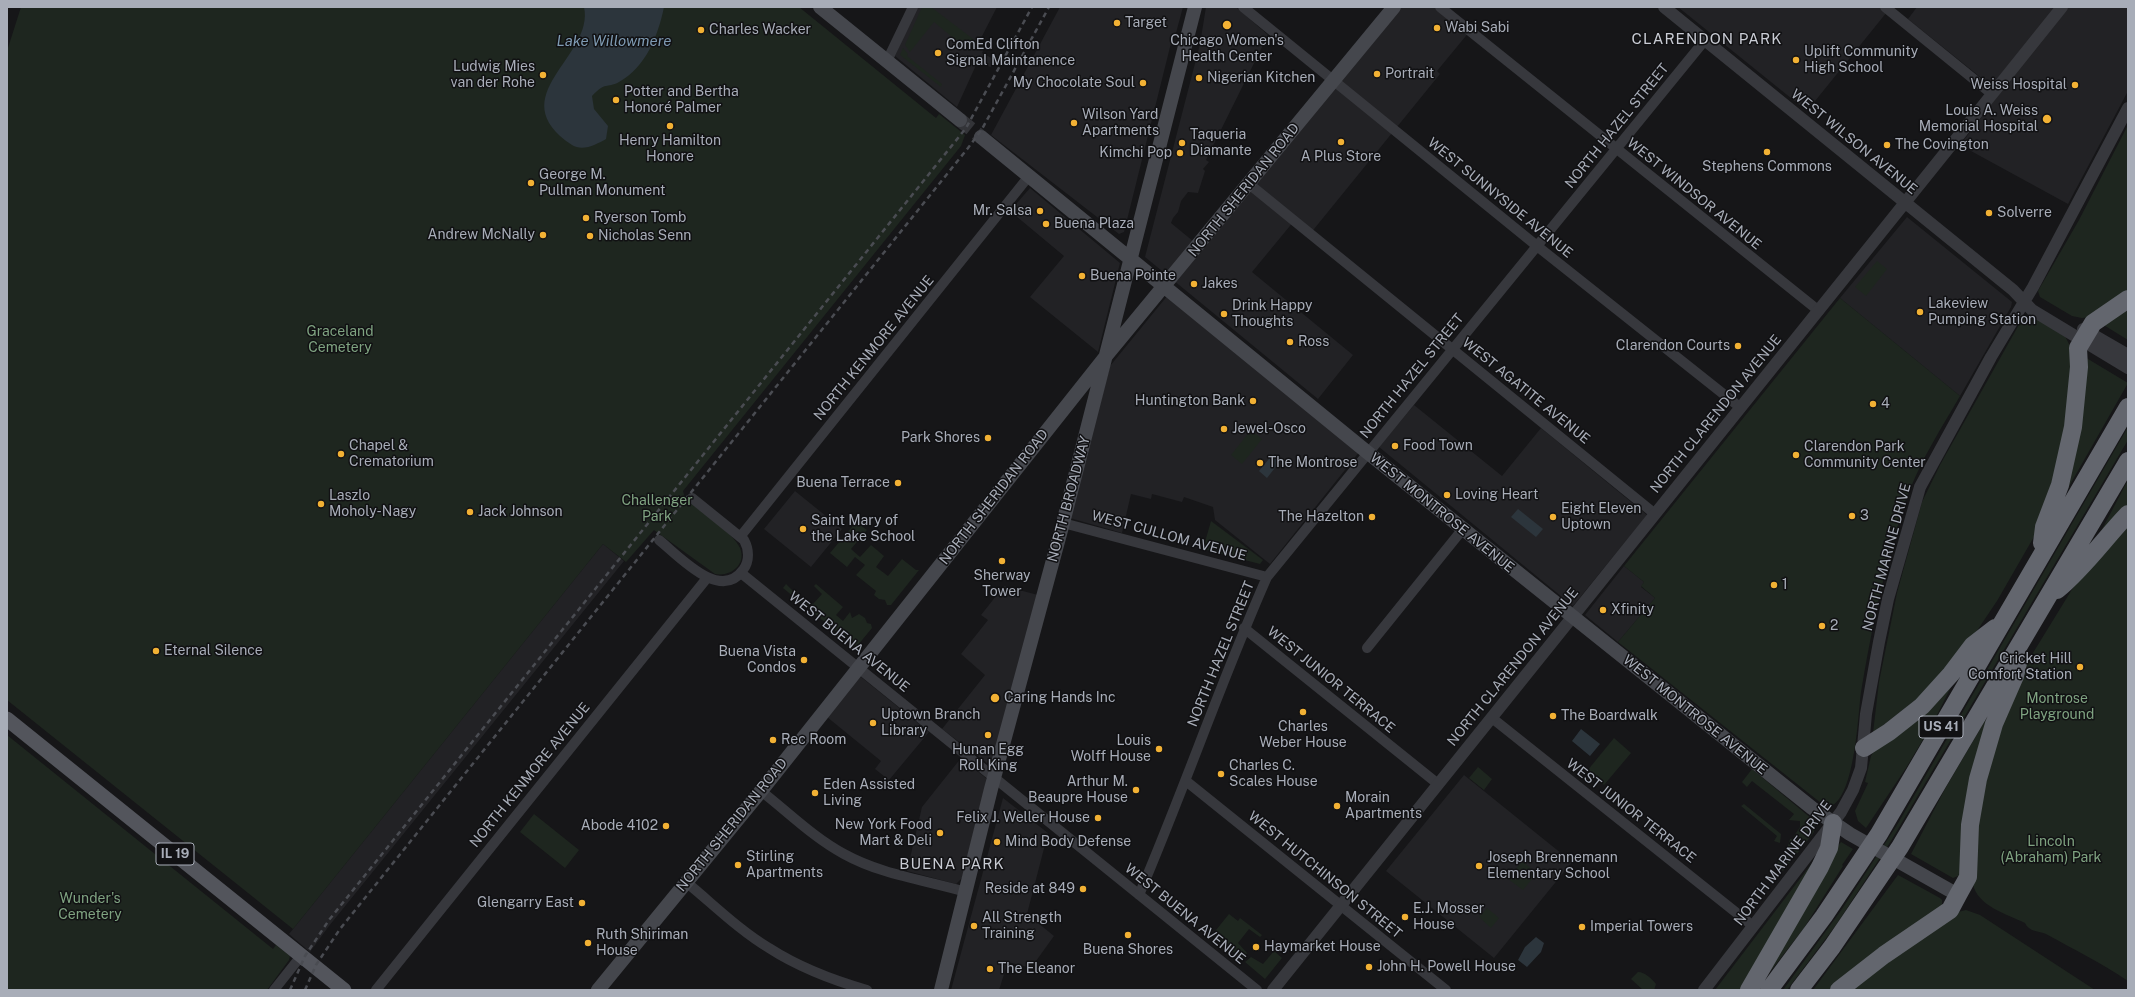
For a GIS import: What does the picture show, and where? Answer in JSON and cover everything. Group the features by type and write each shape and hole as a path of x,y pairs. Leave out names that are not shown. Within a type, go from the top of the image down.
{"highway":[{"path":"2039,557 2044,527 2060,485 2066,463 2077,396 2078,348 2093,324 2128,299"},
{"name":"US 41","path":"1769,990 1865,856 1879,834 2039,557 2128,407"},
{"name":"US 41","path":"1799,990 1832,947 1900,847 2128,460"},
{"path":"2046,600 2078,573 2104,539 2128,514"},
{"path":"1864,748 1889,732 1922,706 1951,674 1973,645 2003,621"},
{"path":"1839,990 1884,955 1950,910 1968,877 1970,825 1978,779 1994,724 2015,676 2022,640"},
{"path":"1749,990 1820,867 1829,848 1833,823"}],"main road":[{"path":"820,7 960,120"},
{"name":"NORTH BROADWAY","path":"941,990 994,778 1064,523 1195,7"},
{"name":"NORTH SHERIDAN ROAD","path":"598,990 761,791 1106,356 1394,7"},
{"name":"WEST MONTROSE AVENUE","path":"981,137 1462,530 1812,808 1850,834 1958,895"},
{"name":"IL 19","path":"7,719 344,990"}],"street":[{"path":"886,61 913,7"},
{"name":"WEST SUNNYSIDE AVENUE","path":"1243,7 1537,246 1740,408"},
{"name":"WEST WINDSOR AVENUE","path":"1440,7 1616,150 1819,311"},
{"name":"WEST WILSON AVENUE","path":"1664,7 2024,300 2036,303 2085,336"},
{"path":"1885,7 1992,94"},
{"name":"NORTH CLARENDON AVENUE","path":"1273,990 2062,7"},
{"name":"NORTH HAZEL STREET","path":"1139,895 1186,781 1244,628 1267,576 1705,40"},
{"name":"NORTH MARINE DRIVE","path":"1704,990 1833,823 1853,790 1861,768 1871,685 1888,599 1920,487 2024,300 2128,108"},
{"name":"NORTH KENMORE AVENUE","path":"740,537 1029,176"},
{"name":"WEST AGATITE AVENUE","path":"1249,184 1655,514"},
{"path":"2085,336 2128,354"},
{"path":"2085,336 2128,368"},
{"path":"659,540 707,578 728,581 741,573 746,566 748,557 746,545 740,537 692,498"},
{"name":"WEST CULLOM AVENUE","path":"1064,523 1267,576"},
{"path":"1367,648 1462,530"},
{"name":"WEST BUENA AVENUE","path":"741,573 1257,990"},
{"name":"NORTH KENMORE AVENUE","path":"376,990 707,578"},
{"name":"WEST JUNIOR TERRACE","path":"1244,628 1438,784"},
{"name":"WEST JUNIOR TERRACE","path":"1492,718 1753,926"},
{"name":"WEST HUTCHINSON STREET","path":"1186,781 1446,990"},
{"path":"761,791 822,841 845,855 892,873 966,892"},
{"path":"686,882 743,929 781,956 827,978 867,990"},
{"path":"274,990 301,956"}],"shaded area":[{"path":"916,7 997,7 979,42 985,47 982,53 995,60 991,67 977,63 957,107 895,56"},
{"name":"Wilson Yard Apartments","path":"1060,7 1183,7 1176,33 1173,35 1124,232 1119,234 991,135"},
{"path":"1206,7 1236,7 1268,35 1206,160 1209,162 1203,169 1205,171 1198,193 1188,192 1181,201 1178,212 1171,223 1199,246 1394,7 1440,7 1470,31 1437,71 1440,74 1310,234 1294,221 1252,272 1353,355 1318,399 1145,257 1200,44"},
{"name":"Uplift Community High School","path":"1678,7 1891,7 1807,111"},
{"name":"Louis A. Weiss Memorial Hospital","path":"1917,7 2128,7 2128,91 2068,204 1960,145 2000,93 1908,19"},
{"path":"1030,188 1120,263 1098,352 1030,297 1064,256 1010,211"},
{"path":"1907,217 2012,302 2011,307 1960,396 1840,298"},
{"path":"1168,295 1360,451 1270,564 1215,520 1213,507 1184,497 1182,502 1152,494 1151,499 1131,494 1122,533 1070,518 1110,366"},
{"path":"1414,405 1502,476 1541,428 1647,515 1573,606 1379,447"},
{"name":"Saint Mary of the Lake School","path":"795,491 842,529 811,567 764,529"},
{"path":"603,544 624,561 329,926 310,952 289,934"},
{"path":"1624,566 1644,582 1641,587 1655,598 1618,642 1585,615"},
{"path":"1004,586 1038,595 994,758 987,763 942,729 985,675 961,654 988,620 981,615"},
{"path":"861,677 929,732 889,780 875,769 881,761 827,717 858,678"},
{"path":"961,758 987,779 962,878 956,884 907,871 922,807"},
{"name":"Joseph Brennemann Elementary School","path":"1464,775 1572,862 1494,958 1386,871"},
{"path":"1003,798 1048,833 1027,914 1054,936 1031,968 1008,962 999,990 951,990"}],"green space":[{"name":"Graceland Cemetery","path":"21,7 799,7 936,118 939,114 965,135 961,146 683,491 685,498 730,535 736,542 742,554 741,560 736,568 726,574 715,574 654,530 626,562 603,544 293,929 7,700 7,51"},
{"path":"922,7 931,7 977,42 969,51 934,22 910,52 905,45"},
{"path":"903,48 908,54 907,56 942,84 941,87 900,55"},
{"path":"2128,125 2128,293 2090,317 2082,318 2072,316 2040,297 2038,291 2079,220"},
{"path":"1877,261 1887,269 1866,296 1855,287"},
{"path":"1840,298 1960,396 1926,455 1914,479 1903,507 1885,571 1872,631 1861,692 1856,738 1849,776 1843,792 1836,803 1826,807 1618,642 1655,598 1641,586 1644,582 1624,566"},
{"path":"2128,304 2128,340 2102,324"},
{"path":"2030,315 2065,336 2072,350 2068,425 2039,528 1997,601 1964,650 1935,685 1873,733 1879,682 1897,593 1922,502 1940,465 2021,321 2025,316"},
{"path":"2083,356 2128,383 2059,504"},
{"path":"2128,427 2128,440 1891,841 1836,925 1787,990 1783,990 1842,909 1897,825"},
{"path":"1251,430 1262,439 1242,464 1231,455"},
{"path":"2128,480 2128,508 2099,535"},
{"name":"Lincoln (Abraham) Park","path":"2128,520 2128,981 2108,968 2046,934 2032,930 2025,923 1986,904 1976,892 1973,884 1981,787 2020,674 2079,578"},
{"path":"1211,521 1263,560 1260,564 1203,549"},
{"path":"856,522 867,530 851,549 860,557 871,545 884,556 876,567 888,576 902,559 916,570 919,570 891,605 887,605 885,600 879,599 874,595 876,591 856,575 865,565 855,557 847,567 830,553"},
{"path":"786,584 800,598 803,597 813,604 822,594 814,586 816,584 843,607 836,615 843,621 850,612 852,618 859,614 865,618 867,623 871,624 872,628 858,645 854,646 783,588"},
{"path":"1956,677 1934,721 1906,768 1866,828 1858,821 1855,811 1868,783 1865,782 1871,756 1877,746"},
{"path":"1996,702 1961,872 1958,876 1953,878 1911,854 1945,789"},
{"name":"Wunder's Cemetery","path":"7,735 273,949 276,945 290,956 289,960 267,990 7,990"},
{"path":"1614,738 1631,753 1604,785 1587,771"},
{"path":"1478,767 1492,779 1484,790 1469,778"},
{"path":"1752,769 1812,819 1815,827 1812,835 1783,871 1775,866 1786,852 1790,839 1792,839 1800,827 1800,821 1789,820 1794,814 1752,781 1747,787 1742,782"},
{"path":"1744,804 1781,834 1780,843 1774,841 1777,836 1741,806"},
{"path":"534,814 579,850 565,868 520,832"},
{"path":"1841,842 1853,849 1804,928 1756,990 1837,847"},
{"path":"1522,861 1537,873 1523,890 1508,879"},
{"path":"1813,862 1744,990 1715,990 1812,863"},
{"path":"1898,875 1940,898 1942,900 1942,906 1833,990 1813,990"},
{"path":"1487,908 1499,918 1491,928 1479,917"},
{"path":"1966,910 1980,915 2095,990 1847,990 1958,912"},
{"path":"1229,914 1238,921 1240,918 1262,935 1260,937 1249,929 1238,943 1247,953 1243,960 1212,935"},
{"path":"1274,951 1282,958 1265,979 1245,962 1251,957 1263,964"},
{"path":"1638,972 1646,974 1656,984 1654,990 1643,990 1631,979"}],"water":[{"name":"Lake Willowmere","path":"584,7 664,7 654,40 644,59 637,68 619,82 600,88 592,96 594,109 608,126 606,139 581,148 572,145 552,127 545,110 547,93 555,76 576,43 584,25"},
{"path":"1273,454 1281,460 1267,478 1259,471"},
{"path":"1518,509 1543,529 1536,537 1511,517"},
{"path":"1581,729 1600,744 1590,756 1572,741"},
{"path":"1536,937 1544,943 1541,952 1527,967 1518,960 1525,947"}],"tunnel":[{"path":"960,120 981,137"}],"railway":[{"path":"290,990 305,956 329,920 966,128 1032,7"},
{"path":"305,990 316,965 340,929 968,148 982,129 1049,7"}],"place":[{"name":"Target","path":"1117,23"},
{"name":"Chicago Women's Health Center","path":"1227,25"},
{"name":"Wabi Sabi","path":"1437,28"},
{"name":"Charles Wacker","path":"701,30"},
{"name":"ComEd Clifton Signal Maintanence","path":"938,53"},
{"name":"Uplift Community High School","path":"1796,60"},
{"name":"Portrait","path":"1377,74"},
{"name":"Ludwig Mies van der Rohe","path":"543,75"},
{"name":"Nigerian Kitchen","path":"1199,78"},
{"name":"My Chocolate Soul","path":"1143,83"},
{"name":"Weiss Hospital","path":"2075,85"},
{"name":"Potter and Bertha Honoré Palmer","path":"616,100"},
{"name":"Louis A. Weiss Memorial Hospital","path":"2047,119"},
{"name":"Wilson Yard Apartments","path":"1074,123"},
{"name":"Henry Hamilton Honore","path":"670,126"},
{"name":"A Plus Store","path":"1341,142"},
{"name":"Taqueria Diamante","path":"1182,143"},
{"name":"The Covington","path":"1887,145"},
{"name":"Stephens Commons","path":"1767,152"},
{"name":"Kimchi Pop","path":"1180,153"},
{"name":"George M. Pullman Monument","path":"531,183"},
{"name":"Mr. Salsa","path":"1040,211"},
{"name":"Solverre","path":"1989,213"},
{"name":"Ryerson Tomb","path":"586,218"},
{"name":"Buena Plaza","path":"1046,224"},
{"name":"Andrew McNally","path":"543,235"},
{"name":"Nicholas Senn","path":"590,236"},
{"name":"Buena Pointe","path":"1082,276"},
{"name":"Jakes","path":"1194,284"},
{"name":"Lakeview Pumping Station","path":"1920,312"},
{"name":"Drink Happy Thoughts","path":"1224,314"},
{"name":"Ross","path":"1290,342"},
{"name":"Clarendon Courts","path":"1738,346"},
{"name":"Huntington Bank","path":"1253,401"},
{"name":"4","path":"1873,404"},
{"name":"Jewel-Osco","path":"1224,429"},
{"name":"Park Shores","path":"988,438"},
{"name":"Food Town","path":"1395,446"},
{"name":"Chapel & Crematorium","path":"341,454"},
{"name":"Clarendon Park Community Center","path":"1796,455"},
{"name":"The Montrose","path":"1260,463"},
{"name":"Buena Terrace","path":"898,483"},
{"name":"Loving Heart","path":"1447,495"},
{"name":"Laszlo Moholy-Nagy","path":"321,504"},
{"name":"Jack Johnson","path":"470,512"},
{"name":"3","path":"1852,516"},
{"name":"The Hazelton","path":"1372,517"},
{"name":"Eight Eleven Uptown","path":"1553,517"},
{"name":"Saint Mary of the Lake School","path":"803,529"},
{"name":"Sherway Tower","path":"1002,561"},
{"name":"1","path":"1774,585"},
{"name":"Xfinity","path":"1603,610"},
{"name":"2","path":"1822,626"},
{"name":"Eternal Silence","path":"156,651"},
{"name":"Buena Vista Condos","path":"804,660"},
{"name":"Cricket Hill Comfort Station","path":"2080,667"},
{"name":"Caring Hands Inc","path":"995,698"},
{"name":"Charles Weber House","path":"1303,712"},
{"name":"The Boardwalk","path":"1553,716"},
{"name":"Uptown Branch Library","path":"873,723"},
{"name":"Hunan Egg Roll King","path":"988,735"},
{"name":"Rec Room","path":"773,740"},
{"name":"Louis Wolff House","path":"1159,749"},
{"name":"Charles C. Scales House","path":"1221,774"},
{"name":"Arthur M. Beaupre House","path":"1136,790"},
{"name":"Eden Assisted Living","path":"815,793"},
{"name":"Morain Apartments","path":"1337,806"},
{"name":"Felix J. Weller House","path":"1098,818"},
{"name":"Abode 4102","path":"666,826"},
{"name":"New York Food Mart & Deli","path":"940,833"},
{"name":"Mind Body Defense","path":"997,842"},
{"name":"Stirling Apartments","path":"738,865"},
{"name":"Joseph Brennemann Elementary School","path":"1479,866"},
{"name":"Reside at 849","path":"1083,889"},
{"name":"Glengarry East","path":"582,903"},
{"name":"E.J. Mosser House","path":"1405,917"},
{"name":"All Strength Training","path":"974,926"},
{"name":"Imperial Towers","path":"1582,927"},
{"name":"Buena Shores","path":"1128,935"},
{"name":"Ruth Shiriman House","path":"588,943"},
{"name":"Haymarket House","path":"1256,947"},
{"name":"John H. Powell House","path":"1369,967"},
{"name":"The Eleanor","path":"990,969"}],"district":[{"name":"CLARENDON PARK","path":"1707,39"},
{"name":"BUENA PARK","path":"952,864"}],"park label":[{"name":"Challenger Park","path":"657,510"},
{"name":"Montrose Playground","path":"2057,708"}]}
